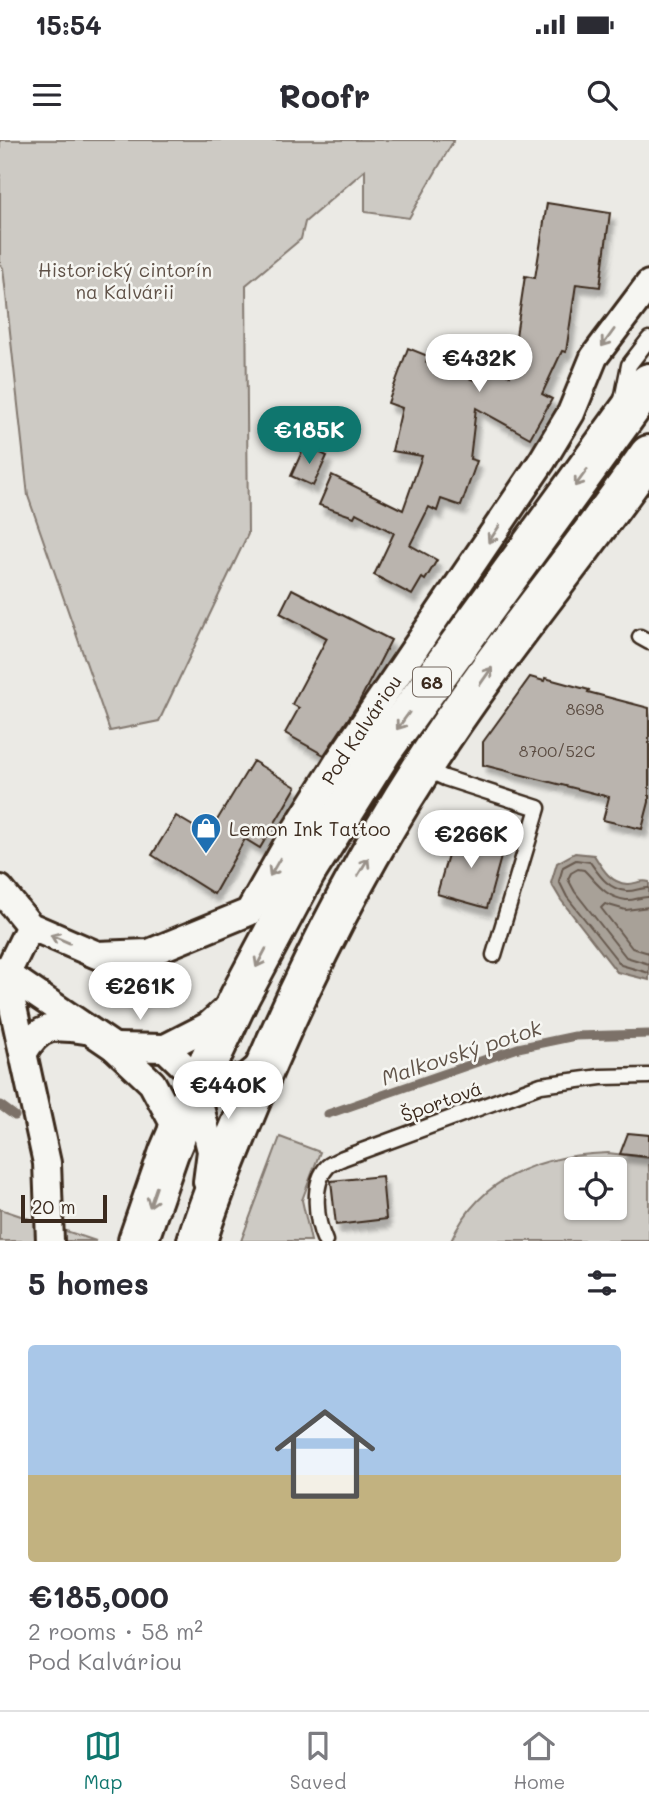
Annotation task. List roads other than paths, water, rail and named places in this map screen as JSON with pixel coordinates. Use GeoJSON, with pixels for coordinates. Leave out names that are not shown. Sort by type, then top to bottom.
{"type":"FeatureCollection","features":[{"type":"Feature","properties":{"kind":"main road","name":"Pod Kalváriou"},"geometry":{"type":"LineString","coordinates":[[195,1091],[240,996],[306,872],[384,748],[649,383]]}},
{"type":"Feature","properties":{"kind":"main road","name":"68"},"geometry":{"type":"LineString","coordinates":[[199,1232],[267,1060],[347,893],[422,767],[526,619],[634,484]]}},
{"type":"Feature","properties":{"kind":"main road","name":"68"},"geometry":{"type":"LineString","coordinates":[[138,1241],[169,1152],[195,1091]]}},
{"type":"Feature","properties":{"kind":"street","name":"Pod Kalváriou"},"geometry":{"type":"LineString","coordinates":[[30,926],[97,955],[149,953],[249,912],[295,831],[340,760],[572,413],[594,357],[649,284]]}},
{"type":"Feature","properties":{"kind":"street"},"geometry":{"type":"LineString","coordinates":[[0,889],[30,926],[3,972],[24,1052],[47,1163],[50,1241]]}},
{"type":"Feature","properties":{"kind":"street"},"geometry":{"type":"LineString","coordinates":[[3,972],[114,1047],[152,1083],[173,1122],[169,1152]]}},
{"type":"Feature","properties":{"kind":"street"},"geometry":{"type":"LineString","coordinates":[[114,1047],[165,1048],[208,1026],[240,996]]}},
{"type":"Feature","properties":{"kind":"street"},"geometry":{"type":"LineString","coordinates":[[24,1052],[31,1039],[41,1031],[54,1027],[90,1031]]}},
{"type":"Feature","properties":{"kind":"street"},"geometry":{"type":"LineString","coordinates":[[165,1048],[192,1074],[211,1151],[199,1232]]}},
{"type":"Feature","properties":{"kind":"street"},"geometry":{"type":"LineString","coordinates":[[152,1083],[181,1092],[195,1091],[247,1077],[267,1060]]}},
{"type":"Feature","properties":{"kind":"lane"},"geometry":{"type":"LineString","coordinates":[[616,430],[629,365],[649,339]]}},
{"type":"Feature","properties":{"kind":"lane"},"geometry":{"type":"LineString","coordinates":[[526,619],[561,597]]}},
{"type":"Feature","properties":{"kind":"lane"},"geometry":{"type":"LineString","coordinates":[[422,767],[445,778],[538,808],[494,955]]}},
{"type":"Feature","properties":{"kind":"lane","name":"Športová"},"geometry":{"type":"LineString","coordinates":[[325,1241],[316,1193],[327,1167],[343,1158],[541,1084],[601,1077],[649,1076]]}},
{"type":"Feature","properties":{"kind":"water"},"geometry":{"type":"Polygon","coordinates":[[[575,853],[594,855],[607,874],[621,883],[649,882],[649,980],[617,972],[551,883],[557,863],[575,853]]]}},
{"type":"Feature","properties":{"kind":"waterway","name":"Malkovský potok"},"geometry":{"type":"LineString","coordinates":[[328,1114],[518,1048],[575,1036],[649,1034]]}},
{"type":"Feature","properties":{"kind":"waterway","name":"Malkovský potok"},"geometry":{"type":"LineString","coordinates":[[0,1105],[15,1116]]}},
{"type":"Feature","properties":{"kind":"place","name":"Lemon Ink Tattoo"},"geometry":{"type":"Point","coordinates":[206,855]}},
{"type":"Feature","properties":{"kind":"park label","name":"Historický cintorín na Kalvárii"},"geometry":{"type":"Point","coordinates":[125,280]}}]}
